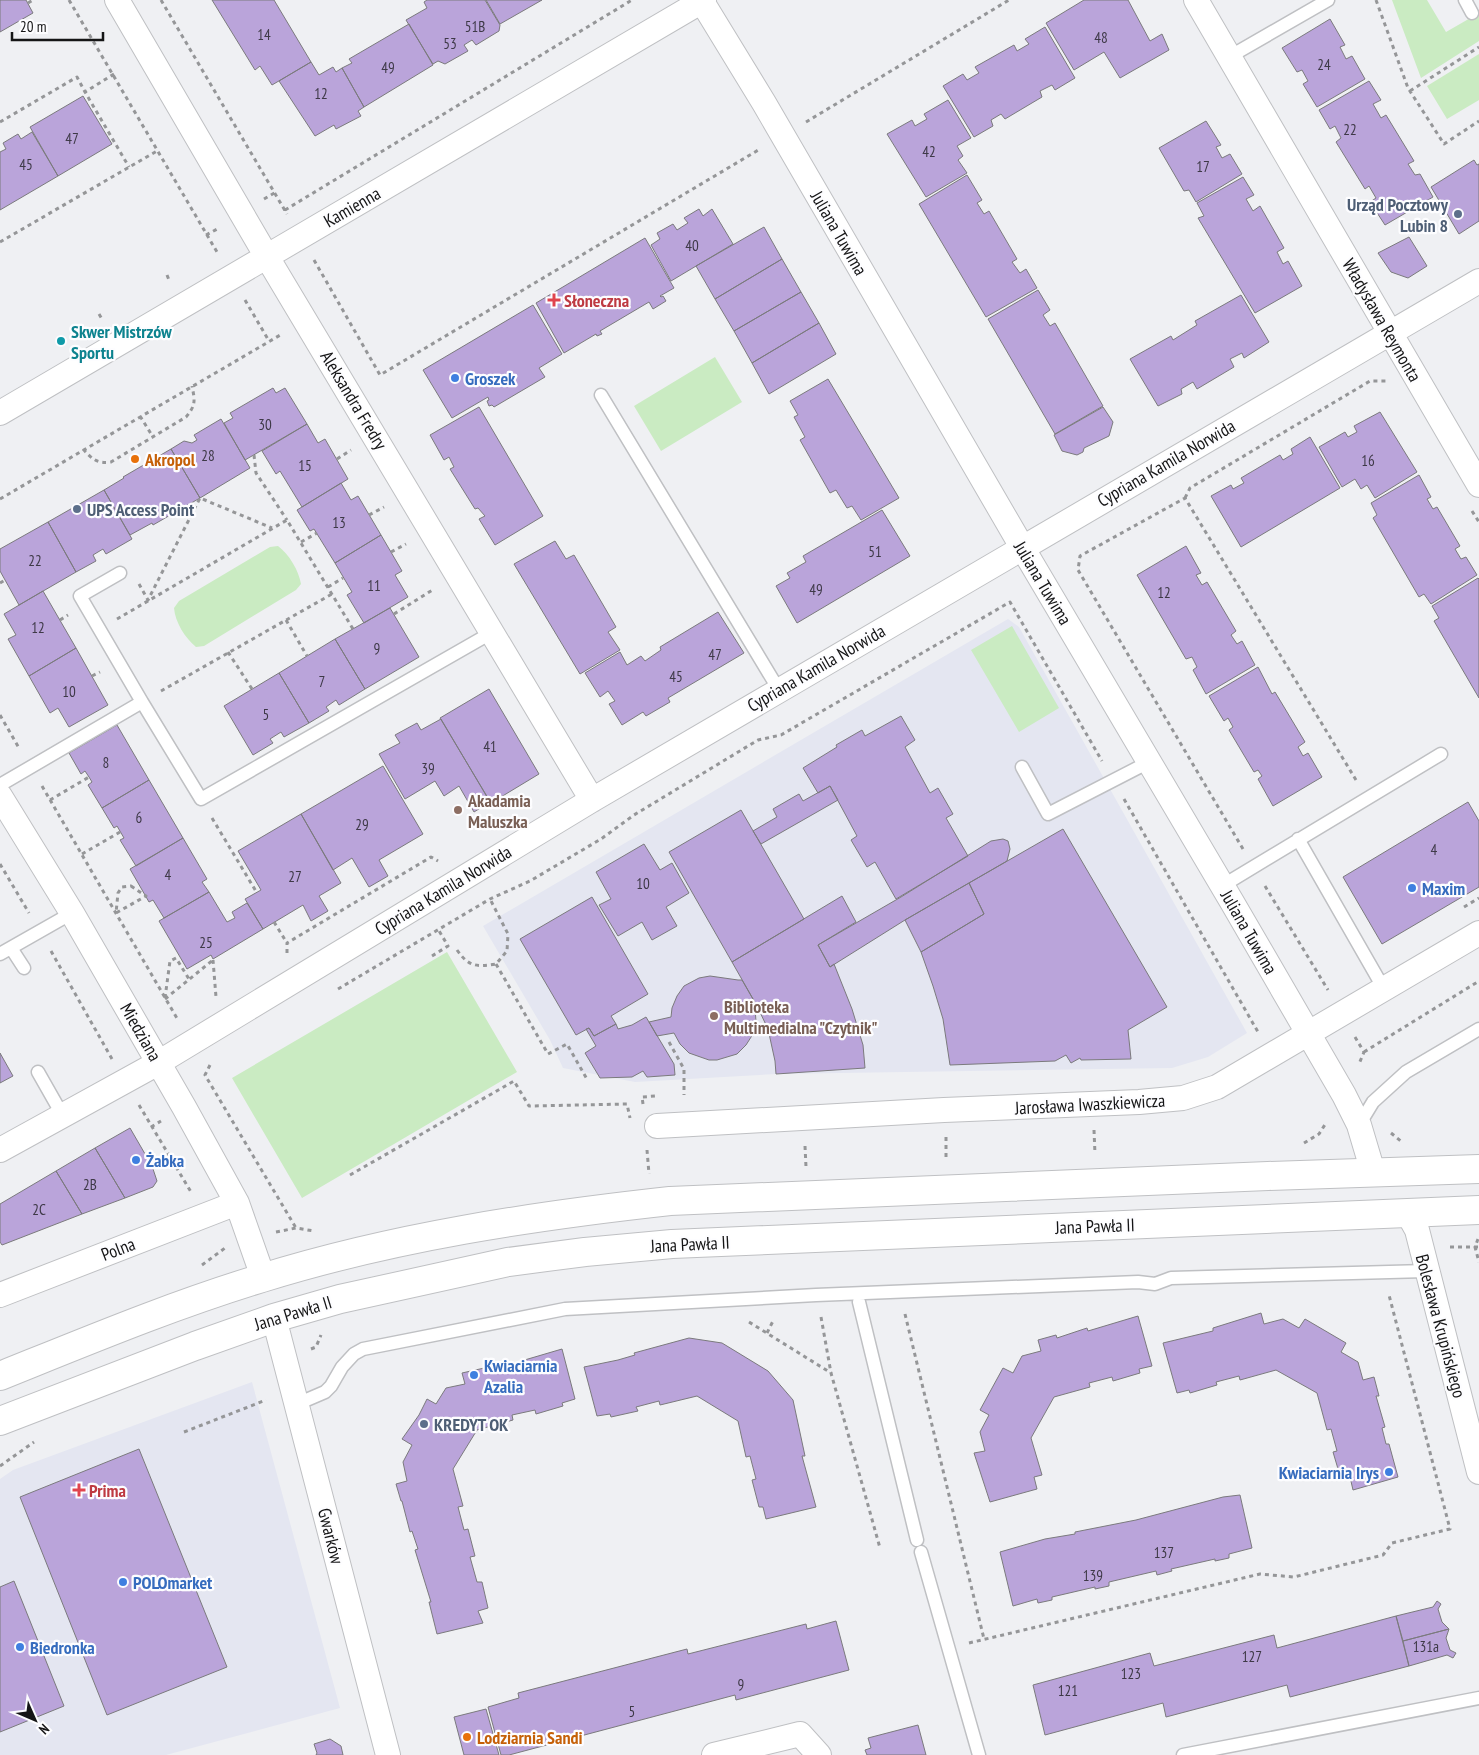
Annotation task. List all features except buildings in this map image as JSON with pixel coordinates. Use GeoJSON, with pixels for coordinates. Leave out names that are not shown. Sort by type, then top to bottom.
{"type":"FeatureCollection","features":[{"type":"Feature","properties":{"kind":"street","name":"Aleksandra Fredry"},"geometry":{"type":"LineString","coordinates":[[117,0],[491,633],[592,800]]}},
{"type":"Feature","properties":{"kind":"street","name":"Władysława Reymonta"},"geometry":{"type":"LineString","coordinates":[[1196,0],[1479,485]]}},
{"type":"Feature","properties":{"kind":"street","name":"Kamienna"},"geometry":{"type":"LineString","coordinates":[[0,413],[702,1]]}},
{"type":"Feature","properties":{"kind":"street","name":"Juliana Tuwima"},"geometry":{"type":"LineString","coordinates":[[702,1],[783,136],[1344,1095],[1359,1125],[1374,1172]]}},
{"type":"Feature","properties":{"kind":"street","name":"Cypriana Kamila Norwida"},"geometry":{"type":"LineString","coordinates":[[158,1062],[592,800],[1479,281]]}},
{"type":"Feature","properties":{"kind":"street","name":"Miedziana"},"geometry":{"type":"LineString","coordinates":[[0,796],[72,913],[237,1203],[264,1277]]}},
{"type":"Feature","properties":{"kind":"street","name":"Jarosława Iwaszkiewicza"},"geometry":{"type":"LineString","coordinates":[[657,1126],[944,1110],[1091,1106],[1183,1098],[1217,1087],[1479,933]]}},
{"type":"Feature","properties":{"kind":"street"},"geometry":{"type":"LineString","coordinates":[[0,1150],[158,1062]]}},
{"type":"Feature","properties":{"kind":"street"},"geometry":{"type":"LineString","coordinates":[[0,1376],[180,1304],[264,1277],[330,1259],[420,1239],[584,1210],[670,1201],[1479,1169]]}},
{"type":"Feature","properties":{"kind":"street"},"geometry":{"type":"LineString","coordinates":[[1374,1172],[1407,1212]]}},
{"type":"Feature","properties":{"kind":"street","name":"Polna"},"geometry":{"type":"LineString","coordinates":[[0,1295],[237,1203]]}},
{"type":"Feature","properties":{"kind":"street","name":"Jana Pawła II"},"geometry":{"type":"LineString","coordinates":[[0,1421],[155,1360],[274,1318],[340,1299],[508,1262],[585,1252],[672,1244],[1479,1210]]}},
{"type":"Feature","properties":{"kind":"street","name":"Bolesława Krupińskiego"},"geometry":{"type":"LineString","coordinates":[[1407,1212],[1417,1230],[1479,1472]]}},
{"type":"Feature","properties":{"kind":"street"},"geometry":{"type":"LineString","coordinates":[[264,1277],[274,1318]]}},
{"type":"Feature","properties":{"kind":"street","name":"Gwarków"},"geometry":{"type":"LineString","coordinates":[[274,1318],[388,1755]]}},
{"type":"Feature","properties":{"kind":"street"},"geometry":{"type":"LineString","coordinates":[[714,1755],[800,1734],[819,1755]]}},
{"type":"Feature","properties":{"kind":"lane"},"geometry":{"type":"LineString","coordinates":[[1229,57],[1328,0]]}},
{"type":"Feature","properties":{"kind":"lane"},"geometry":{"type":"LineString","coordinates":[[1465,0],[1472,13]]}},
{"type":"Feature","properties":{"kind":"lane"},"geometry":{"type":"LineString","coordinates":[[601,395],[779,690]]}},
{"type":"Feature","properties":{"kind":"lane"},"geometry":{"type":"LineString","coordinates":[[120,573],[80,596],[201,799],[491,633]]}},
{"type":"Feature","properties":{"kind":"lane"},"geometry":{"type":"LineString","coordinates":[[0,785],[142,702]]}},
{"type":"Feature","properties":{"kind":"lane"},"geometry":{"type":"LineString","coordinates":[[1222,886],[1440,754]]}},
{"type":"Feature","properties":{"kind":"lane"},"geometry":{"type":"LineString","coordinates":[[1022,767],[1048,814],[1149,762]]}},
{"type":"Feature","properties":{"kind":"lane"},"geometry":{"type":"LineString","coordinates":[[1298,839],[1384,989]]}},
{"type":"Feature","properties":{"kind":"lane"},"geometry":{"type":"LineString","coordinates":[[24,968],[5,951],[72,913]]}},
{"type":"Feature","properties":{"kind":"lane"},"geometry":{"type":"LineString","coordinates":[[1359,1125],[1373,1102],[1406,1072],[1479,1029]]}},
{"type":"Feature","properties":{"kind":"lane"},"geometry":{"type":"LineString","coordinates":[[38,1072],[63,1116]]}},
{"type":"Feature","properties":{"kind":"lane"},"geometry":{"type":"LineString","coordinates":[[296,1404],[325,1392],[331,1386],[342,1367],[354,1354],[363,1349],[565,1309],[899,1291],[1138,1282],[1151,1285],[1171,1278],[1426,1270]]}},
{"type":"Feature","properties":{"kind":"lane"},"geometry":{"type":"LineString","coordinates":[[859,1302],[919,1546],[979,1755]]}},
{"type":"Feature","properties":{"kind":"lane"},"geometry":{"type":"LineString","coordinates":[[1183,1755],[1479,1698]]}},
{"type":"Feature","properties":{"kind":"path"},"geometry":{"type":"LineString","coordinates":[[28,3],[33,0]]}},
{"type":"Feature","properties":{"kind":"path"},"geometry":{"type":"LineString","coordinates":[[69,0],[217,252],[209,256]]}},
{"type":"Feature","properties":{"kind":"path"},"geometry":{"type":"LineString","coordinates":[[161,0],[380,375],[1010,0]]}},
{"type":"Feature","properties":{"kind":"path"},"geometry":{"type":"LineString","coordinates":[[285,210],[632,0]]}},
{"type":"Feature","properties":{"kind":"path"},"geometry":{"type":"LineString","coordinates":[[1376,0],[1410,91],[1444,144],[1479,121]]}},
{"type":"Feature","properties":{"kind":"path"},"geometry":{"type":"LineString","coordinates":[[1410,91],[1479,48]]}},
{"type":"Feature","properties":{"kind":"path"},"geometry":{"type":"LineString","coordinates":[[85,92],[114,74]]}},
{"type":"Feature","properties":{"kind":"path"},"geometry":{"type":"LineString","coordinates":[[0,122],[77,77],[129,167]]}},
{"type":"Feature","properties":{"kind":"path"},"geometry":{"type":"LineString","coordinates":[[0,242],[157,151]]}},
{"type":"Feature","properties":{"kind":"path"},"geometry":{"type":"LineString","coordinates":[[161,285],[169,280],[167,275]]}},
{"type":"Feature","properties":{"kind":"path"},"geometry":{"type":"LineString","coordinates":[[0,499],[338,301]]}},
{"type":"Feature","properties":{"kind":"path"},"geometry":{"type":"LineString","coordinates":[[95,324],[102,319],[99,314]]}},
{"type":"Feature","properties":{"kind":"path"},"geometry":{"type":"LineString","coordinates":[[1364,1052],[1078,570],[1080,556],[1185,498],[1190,488],[1370,381],[1396,380]]}},
{"type":"Feature","properties":{"kind":"path"},"geometry":{"type":"LineString","coordinates":[[83,450],[93,460],[103,463],[111,462],[186,417],[192,410],[195,401],[192,386]]}},
{"type":"Feature","properties":{"kind":"path"},"geometry":{"type":"LineString","coordinates":[[140,416],[153,437]]}},
{"type":"Feature","properties":{"kind":"path"},"geometry":{"type":"LineString","coordinates":[[337,459],[357,447]]}},
{"type":"Feature","properties":{"kind":"path"},"geometry":{"type":"LineString","coordinates":[[254,456],[256,473],[301,542],[353,629]]}},
{"type":"Feature","properties":{"kind":"path"},"geometry":{"type":"LineString","coordinates":[[148,600],[200,498],[272,528]]}},
{"type":"Feature","properties":{"kind":"path"},"geometry":{"type":"LineString","coordinates":[[1185,498],[1367,798]]}},
{"type":"Feature","properties":{"kind":"path"},"geometry":{"type":"LineString","coordinates":[[369,515],[390,503]]}},
{"type":"Feature","properties":{"kind":"path"},"geometry":{"type":"LineString","coordinates":[[1470,506],[1479,522]]}},
{"type":"Feature","properties":{"kind":"path"},"geometry":{"type":"LineString","coordinates":[[100,629],[287,520]]}},
{"type":"Feature","properties":{"kind":"path"},"geometry":{"type":"LineString","coordinates":[[301,542],[317,533]]}},
{"type":"Feature","properties":{"kind":"path"},"geometry":{"type":"LineString","coordinates":[[391,552],[412,540]]}},
{"type":"Feature","properties":{"kind":"path"},"geometry":{"type":"LineString","coordinates":[[135,577],[148,600]]}},
{"type":"Feature","properties":{"kind":"path"},"geometry":{"type":"LineString","coordinates":[[328,587],[344,578]]}},
{"type":"Feature","properties":{"kind":"path"},"geometry":{"type":"LineString","coordinates":[[0,583],[5,580]]}},
{"type":"Feature","properties":{"kind":"path"},"geometry":{"type":"LineString","coordinates":[[394,614],[440,586]]}},
{"type":"Feature","properties":{"kind":"path"},"geometry":{"type":"LineString","coordinates":[[142,702],[332,594]]}},
{"type":"Feature","properties":{"kind":"path"},"geometry":{"type":"LineString","coordinates":[[336,990],[490,899],[530,881],[586,849],[634,815],[758,740],[781,735],[1010,602],[1262,1040]]}},
{"type":"Feature","properties":{"kind":"path"},"geometry":{"type":"LineString","coordinates":[[286,620],[307,656]]}},
{"type":"Feature","properties":{"kind":"path"},"geometry":{"type":"LineString","coordinates":[[228,652],[252,689]]}},
{"type":"Feature","properties":{"kind":"path"},"geometry":{"type":"LineString","coordinates":[[0,715],[165,999],[208,1067]]}},
{"type":"Feature","properties":{"kind":"path"},"geometry":{"type":"LineString","coordinates":[[50,800],[89,777]]}},
{"type":"Feature","properties":{"kind":"path"},"geometry":{"type":"LineString","coordinates":[[201,799],[257,893]]}},
{"type":"Feature","properties":{"kind":"path"},"geometry":{"type":"LineString","coordinates":[[82,854],[120,832]]}},
{"type":"Feature","properties":{"kind":"path"},"geometry":{"type":"LineString","coordinates":[[131,886],[146,896],[138,900],[116,913],[118,893],[122,887],[131,886]]}},
{"type":"Feature","properties":{"kind":"path"},"geometry":{"type":"LineString","coordinates":[[457,950],[464,960],[477,966],[496,964],[506,950],[508,934],[490,899]]}},
{"type":"Feature","properties":{"kind":"path"},"geometry":{"type":"LineString","coordinates":[[274,922],[287,943]]}},
{"type":"Feature","properties":{"kind":"path"},"geometry":{"type":"LineString","coordinates":[[432,956],[448,946],[438,930]]}},
{"type":"Feature","properties":{"kind":"path"},"geometry":{"type":"LineString","coordinates":[[165,999],[170,961],[176,958],[189,979]]}},
{"type":"Feature","properties":{"kind":"path"},"geometry":{"type":"LineString","coordinates":[[165,999],[213,960],[217,1000]]}},
{"type":"Feature","properties":{"kind":"path"},"geometry":{"type":"LineString","coordinates":[[496,964],[548,1054],[567,1044],[588,1081]]}},
{"type":"Feature","properties":{"kind":"path"},"geometry":{"type":"LineString","coordinates":[[1405,1145],[1392,1134],[1356,1071],[1364,1052],[1479,981]]}},
{"type":"Feature","properties":{"kind":"path"},"geometry":{"type":"LineString","coordinates":[[669,1042],[684,1069],[684,1095]]}},
{"type":"Feature","properties":{"kind":"path"},"geometry":{"type":"LineString","coordinates":[[217,1062],[208,1067],[205,1075],[296,1228]]}},
{"type":"Feature","properties":{"kind":"path"},"geometry":{"type":"LineString","coordinates":[[350,1175],[514,1080],[529,1106],[627,1104],[633,1128],[657,1126]]}},
{"type":"Feature","properties":{"kind":"path"},"geometry":{"type":"LineString","coordinates":[[1476,1251],[1479,1262]]}},
{"type":"Feature","properties":{"kind":"path"},"geometry":{"type":"LineString","coordinates":[[948,1648],[1260,1574],[1294,1576],[1383,1555],[1392,1543],[1450,1529],[1383,1272]]}},
{"type":"Feature","properties":{"kind":"path"},"geometry":{"type":"LineString","coordinates":[[899,1291],[984,1639]]}},
{"type":"Feature","properties":{"kind":"path"},"geometry":{"type":"LineString","coordinates":[[816,1295],[831,1373],[880,1548]]}},
{"type":"Feature","properties":{"kind":"path"},"geometry":{"type":"LineString","coordinates":[[716,1300],[831,1373]]}},
{"type":"Feature","properties":{"kind":"path"},"geometry":{"type":"LineString","coordinates":[[184,1432],[267,1400]]}},
{"type":"Feature","properties":{"kind":"shaded area"},"geometry":{"type":"Polygon","coordinates":[[[1008,619],[1019,627],[1247,1033],[1208,1057],[1172,1068],[776,1074],[635,1082],[563,1068],[550,1040],[483,926],[1008,619]]]}},
{"type":"Feature","properties":{"kind":"shaded area"},"geometry":{"type":"Polygon","coordinates":[[[252,1382],[340,1708],[166,1755],[0,1755],[0,1479],[13,1470],[252,1382]]]}},
{"type":"Feature","properties":{"kind":"green space"},"geometry":{"type":"Polygon","coordinates":[[[1392,0],[1427,0],[1446,32],[1479,13],[1479,41],[1421,78],[1392,0]]]}},
{"type":"Feature","properties":{"kind":"green space"},"geometry":{"type":"Polygon","coordinates":[[[1479,54],[1479,100],[1447,119],[1427,86],[1479,54]]]}},
{"type":"Feature","properties":{"kind":"green space"},"geometry":{"type":"Polygon","coordinates":[[[715,357],[742,402],[661,451],[634,406],[715,357]]]}},
{"type":"Feature","properties":{"kind":"green space"},"geometry":{"type":"Polygon","coordinates":[[[278,546],[293,563],[301,584],[296,590],[204,646],[196,647],[184,634],[176,619],[174,608],[179,601],[270,547],[278,546]]]}},
{"type":"Feature","properties":{"kind":"green space"},"geometry":{"type":"Polygon","coordinates":[[[1012,626],[1059,708],[1019,732],[971,650],[1012,626]]]}},
{"type":"Feature","properties":{"kind":"green space"},"geometry":{"type":"Polygon","coordinates":[[[447,952],[517,1072],[302,1198],[232,1078],[447,952]]]}},
{"type":"Feature","properties":{"kind":"place","name":"Urząd Pocztowy Lubin 8"},"geometry":{"type":"Point","coordinates":[1458,214]}},
{"type":"Feature","properties":{"kind":"place","name":"Słoneczna"},"geometry":{"type":"Point","coordinates":[554,300]}},
{"type":"Feature","properties":{"kind":"place","name":"Skwer Mistrzów Sportu"},"geometry":{"type":"Point","coordinates":[61,341]}},
{"type":"Feature","properties":{"kind":"place","name":"Groszek"},"geometry":{"type":"Point","coordinates":[455,378]}},
{"type":"Feature","properties":{"kind":"place","name":"Akropol"},"geometry":{"type":"Point","coordinates":[135,459]}},
{"type":"Feature","properties":{"kind":"place","name":"UPS Access Point"},"geometry":{"type":"Point","coordinates":[77,509]}},
{"type":"Feature","properties":{"kind":"place","name":"Akadamia Maluszka"},"geometry":{"type":"Point","coordinates":[458,810]}},
{"type":"Feature","properties":{"kind":"place","name":"Maxim"},"geometry":{"type":"Point","coordinates":[1412,888]}},
{"type":"Feature","properties":{"kind":"place","name":"Biblioteka Multimedialna \"Czytnik\""},"geometry":{"type":"Point","coordinates":[714,1016]}},
{"type":"Feature","properties":{"kind":"place","name":"Żabka"},"geometry":{"type":"Point","coordinates":[136,1160]}},
{"type":"Feature","properties":{"kind":"place","name":"Kwiaciarnia Azalia"},"geometry":{"type":"Point","coordinates":[474,1375]}},
{"type":"Feature","properties":{"kind":"place","name":"KREDYT OK"},"geometry":{"type":"Point","coordinates":[424,1424]}},
{"type":"Feature","properties":{"kind":"place","name":"Kwiaciarnia Irys"},"geometry":{"type":"Point","coordinates":[1389,1472]}},
{"type":"Feature","properties":{"kind":"place","name":"Prima"},"geometry":{"type":"Point","coordinates":[79,1490]}},
{"type":"Feature","properties":{"kind":"place","name":"POLOmarket"},"geometry":{"type":"Point","coordinates":[123,1582]}},
{"type":"Feature","properties":{"kind":"place","name":"Biedronka"},"geometry":{"type":"Point","coordinates":[20,1647]}},
{"type":"Feature","properties":{"kind":"place","name":"Lodziarnia Sandi"},"geometry":{"type":"Point","coordinates":[467,1737]}}]}
